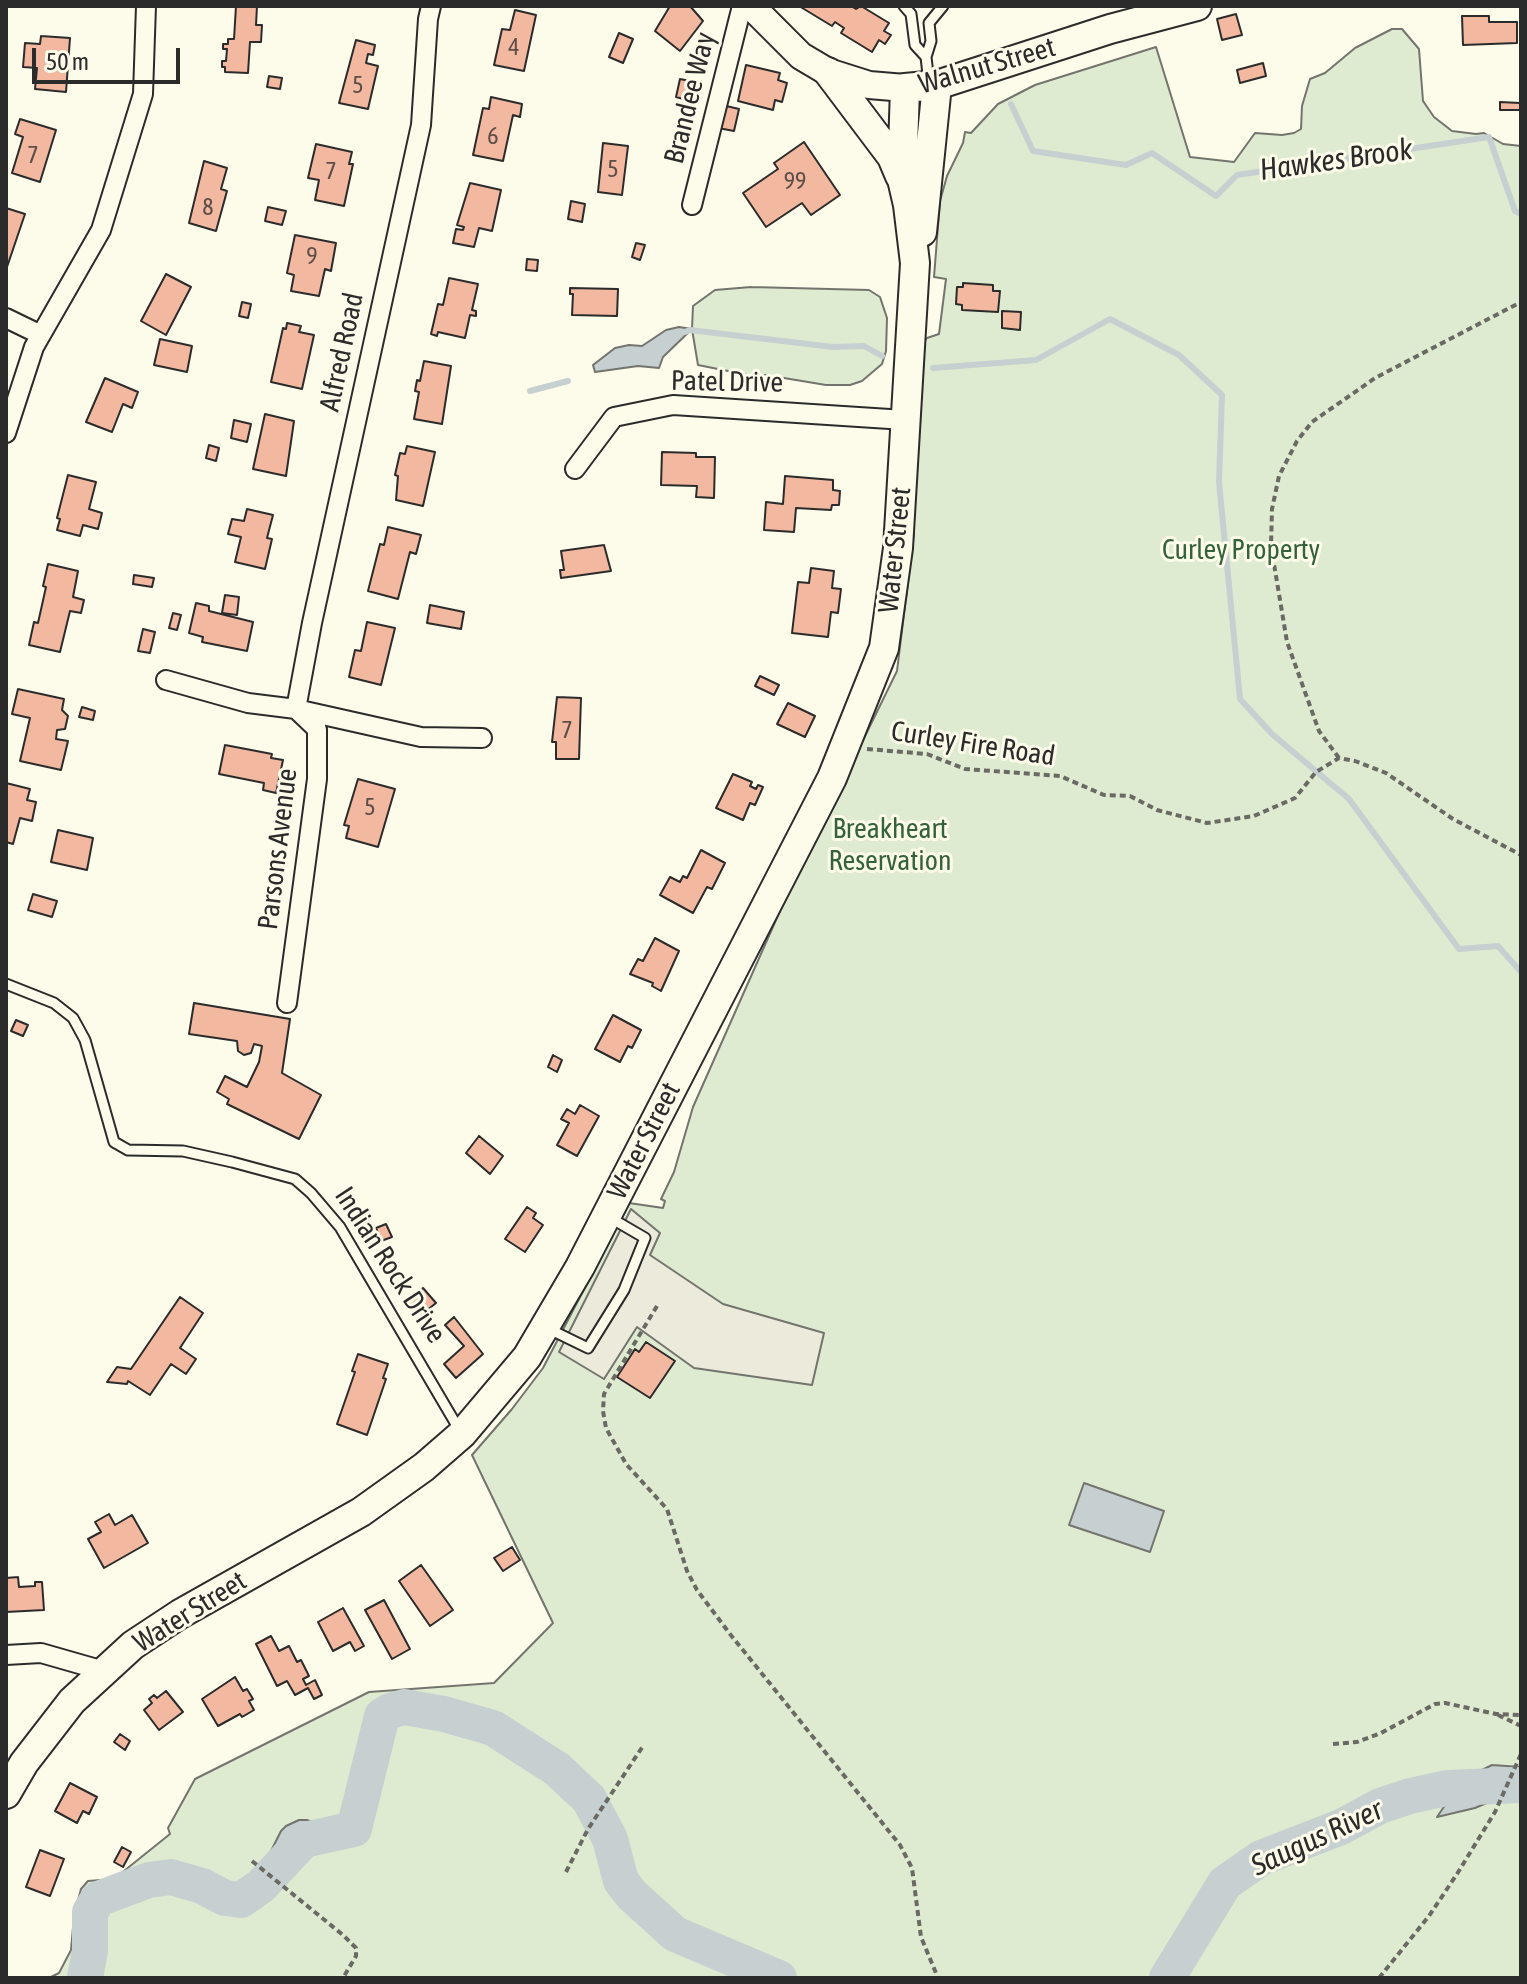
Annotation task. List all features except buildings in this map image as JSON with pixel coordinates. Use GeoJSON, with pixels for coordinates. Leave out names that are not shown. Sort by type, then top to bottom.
{"type":"FeatureCollection","features":[{"type":"Feature","properties":{"kind":"main road","name":"Walnut Street"},"geometry":{"type":"LineString","coordinates":[[756,9],[801,56],[828,72],[869,85],[924,87],[1110,29],[1197,6]]}},
{"type":"Feature","properties":{"kind":"main road"},"geometry":{"type":"LineString","coordinates":[[828,72],[892,157],[902,179]]}},
{"type":"Feature","properties":{"kind":"main road","name":"Water Street"},"geometry":{"type":"LineString","coordinates":[[6,1794],[24,1763],[72,1701],[133,1645],[180,1614],[361,1512],[424,1467],[462,1434],[511,1378],[547,1328],[832,778],[884,648],[898,548],[915,263],[902,179],[924,87]]}},
{"type":"Feature","properties":{"kind":"main road","name":"Water Street"},"geometry":{"type":"LineString","coordinates":[[915,263],[921,247],[924,87]]}},
{"type":"Feature","properties":{"kind":"street"},"geometry":{"type":"LineString","coordinates":[[6,433],[34,347],[101,230],[143,94],[146,6]]}},
{"type":"Feature","properties":{"kind":"street","name":"Alfred Road"},"geometry":{"type":"LineString","coordinates":[[296,709],[315,608],[421,125],[431,6]]}},
{"type":"Feature","properties":{"kind":"street","name":"Brandee Way"},"geometry":{"type":"LineString","coordinates":[[692,205],[756,9]]}},
{"type":"Feature","properties":{"kind":"street"},"geometry":{"type":"LineString","coordinates":[[6,318],[41,335]]}},
{"type":"Feature","properties":{"kind":"street","name":"Patel Drive"},"geometry":{"type":"LineString","coordinates":[[575,469],[614,417],[673,405],[905,420]]}},
{"type":"Feature","properties":{"kind":"street"},"geometry":{"type":"LineString","coordinates":[[166,680],[248,703],[296,709],[421,737],[482,738]]}},
{"type":"Feature","properties":{"kind":"street","name":"Parsons Avenue"},"geometry":{"type":"LineString","coordinates":[[287,1003],[317,779],[317,729],[296,709]]}},
{"type":"Feature","properties":{"kind":"street"},"geometry":{"type":"LineString","coordinates":[[6,1655],[41,1653],[104,1671]]}},
{"type":"Feature","properties":{"kind":"lane"},"geometry":{"type":"LineString","coordinates":[[904,6],[911,14],[915,45],[926,57]]}},
{"type":"Feature","properties":{"kind":"lane"},"geometry":{"type":"LineString","coordinates":[[924,87],[926,57],[931,41],[929,23],[943,6]]}},
{"type":"Feature","properties":{"kind":"lane","name":"Indian Rock Drive"},"geometry":{"type":"LineString","coordinates":[[6,984],[54,1003],[73,1018],[85,1040],[114,1142],[128,1150],[183,1151],[232,1162],[295,1179],[311,1193],[340,1227],[462,1434]]}},
{"type":"Feature","properties":{"kind":"lane"},"geometry":{"type":"LineString","coordinates":[[547,1328],[588,1348],[624,1290],[645,1238],[607,1215]]}},
{"type":"Feature","properties":{"kind":"path"},"geometry":{"type":"LineString","coordinates":[[1521,302],[1375,378],[1312,422],[1297,441],[1279,476],[1272,509],[1271,546],[1287,642],[1319,731],[1339,758],[1386,773],[1453,819],[1521,855]]}},
{"type":"Feature","properties":{"kind":"path","name":"Curley Fire Road"},"geometry":{"type":"LineString","coordinates":[[845,746],[927,754],[965,769],[1060,776],[1104,795],[1130,796],[1157,810],[1207,823],[1254,816],[1295,798],[1316,772],[1339,758]]}},
{"type":"Feature","properties":{"kind":"path"},"geometry":{"type":"LineString","coordinates":[[657,1306],[609,1381],[604,1394],[606,1428],[626,1464],[667,1509],[687,1571],[697,1590],[900,1845],[912,1868],[921,1937],[938,1978]]}},
{"type":"Feature","properties":{"kind":"path"},"geometry":{"type":"LineString","coordinates":[[1333,1744],[1357,1742],[1381,1733],[1435,1704],[1521,1715]]}},
{"type":"Feature","properties":{"kind":"path"},"geometry":{"type":"LineString","coordinates":[[1496,1714],[1521,1726]]}},
{"type":"Feature","properties":{"kind":"path"},"geometry":{"type":"LineString","coordinates":[[566,1872],[588,1829],[643,1746]]}},
{"type":"Feature","properties":{"kind":"path"},"geometry":{"type":"LineString","coordinates":[[1379,1978],[1429,1916],[1495,1812],[1520,1756]]}},
{"type":"Feature","properties":{"kind":"path"},"geometry":{"type":"LineString","coordinates":[[252,1861],[356,1948],[356,1956],[343,1978]]}},
{"type":"Feature","properties":{"kind":"green space"},"geometry":{"type":"Polygon","coordinates":[[[1392,29],[1402,29],[1419,49],[1423,101],[1434,117],[1452,131],[1484,133],[1503,144],[1521,146],[1521,1978],[49,1978],[59,1973],[71,1950],[74,1916],[81,1889],[88,1881],[114,1879],[170,1834],[168,1828],[195,1779],[369,1692],[494,1683],[553,1623],[472,1455],[543,1368],[629,1203],[663,1208],[665,1201],[661,1199],[674,1172],[693,1107],[788,893],[897,671],[914,533],[910,523],[914,355],[927,338],[939,334],[946,279],[934,277],[940,201],[965,132],[971,133],[998,104],[1035,85],[1156,47],[1190,157],[1234,162],[1255,133],[1282,135],[1301,129],[1302,106],[1310,79],[1325,73],[1355,48],[1392,29]]]}},
{"type":"Feature","properties":{"kind":"green space"},"geometry":{"type":"Polygon","coordinates":[[[751,287],[869,290],[880,297],[887,318],[886,351],[882,364],[862,381],[850,385],[753,376],[698,365],[692,329],[693,306],[715,290],[751,287]]]}},
{"type":"Feature","properties":{"kind":"shaded area"},"geometry":{"type":"Polygon","coordinates":[[[679,327],[692,329],[663,357],[659,368],[638,366],[595,372],[593,365],[615,348],[642,346],[666,330],[679,327]]]}},
{"type":"Feature","properties":{"kind":"shaded area"},"geometry":{"type":"Polygon","coordinates":[[[631,1209],[660,1233],[650,1255],[723,1304],[824,1333],[812,1385],[694,1368],[637,1327],[604,1379],[559,1352],[631,1209]]]}},
{"type":"Feature","properties":{"kind":"shaded area"},"geometry":{"type":"Polygon","coordinates":[[[1084,1483],[1164,1511],[1150,1552],[1069,1525],[1084,1483]]]}},
{"type":"Feature","properties":{"kind":"shaded area"},"geometry":{"type":"Polygon","coordinates":[[[1492,1765],[1521,1767],[1521,1798],[1496,1799],[1475,1808],[1437,1817],[1456,1789],[1492,1765]]]}},
{"type":"Feature","properties":{"kind":"shaded area"},"geometry":{"type":"Polygon","coordinates":[[[299,1820],[307,1820],[340,1833],[325,1840],[280,1877],[264,1895],[241,1900],[267,1867],[269,1855],[281,1831],[299,1820]]]}},
{"type":"Feature","properties":{"kind":"waterway","name":"Hawkes Brook"},"geometry":{"type":"LineString","coordinates":[[1011,104],[1033,151],[1126,165],[1152,153],[1216,196],[1237,175],[1489,137],[1515,211],[1521,214]]}},
{"type":"Feature","properties":{"kind":"waterway"},"geometry":{"type":"LineString","coordinates":[[933,368],[1036,360],[1110,319],[1179,355],[1222,395],[1219,482],[1240,699],[1272,734],[1349,799],[1459,949],[1498,946],[1521,972]]}},
{"type":"Feature","properties":{"kind":"waterway"},"geometry":{"type":"LineString","coordinates":[[685,332],[690,330],[833,347],[864,346],[882,356]]}},
{"type":"Feature","properties":{"kind":"waterway"},"geometry":{"type":"LineString","coordinates":[[530,391],[568,381]]}},
{"type":"Feature","properties":{"kind":"waterway","name":"Saugus River"},"geometry":{"type":"LineString","coordinates":[[85,1978],[90,1951],[90,1912],[98,1899],[149,1880],[171,1877],[202,1886],[225,1898],[241,1900],[261,1886],[304,1840],[354,1829],[382,1716],[404,1707],[493,1728],[557,1769],[589,1799],[610,1839],[621,1881],[632,1895],[675,1934],[779,1978]]}},
{"type":"Feature","properties":{"kind":"waterway","name":"Saugus River"},"geometry":{"type":"LineString","coordinates":[[1167,1978],[1225,1883],[1261,1858],[1410,1796],[1447,1788],[1521,1785]]}},
{"type":"Feature","properties":{"kind":"park label","name":"Curley Property"},"geometry":{"type":"Point","coordinates":[1241,550]}},
{"type":"Feature","properties":{"kind":"park label","name":"Breakheart Reservation"},"geometry":{"type":"Point","coordinates":[890,845]}}]}
